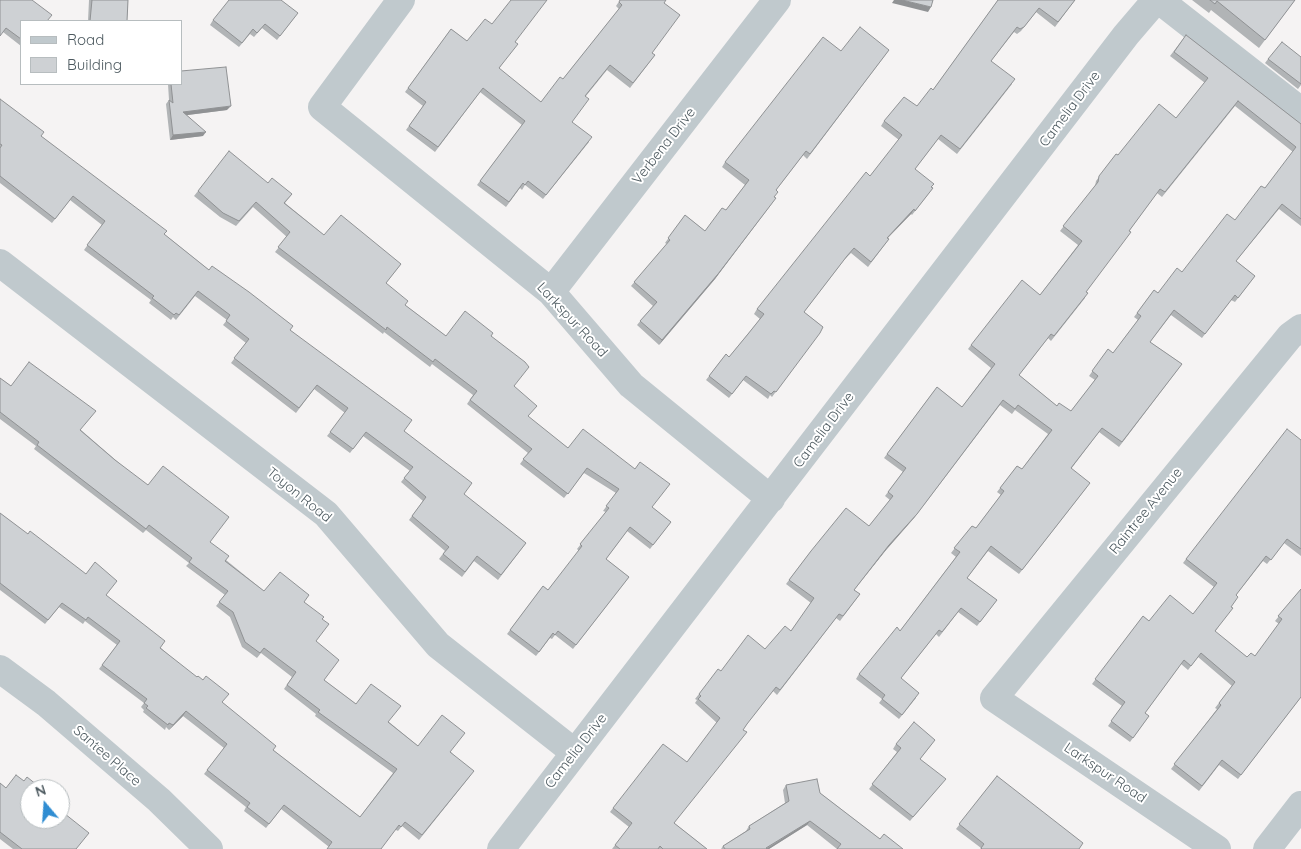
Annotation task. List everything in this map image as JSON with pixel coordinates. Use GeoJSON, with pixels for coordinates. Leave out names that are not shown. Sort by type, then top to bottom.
{"type":"FeatureCollection","features":[{"type":"Feature","properties":{"kind":"street","name":"Larkspur Road"},"geometry":{"type":"LineString","coordinates":[[402,0],[322,107],[551,292],[631,385],[771,499]]}},
{"type":"Feature","properties":{"kind":"street","name":"Verbena Drive"},"geometry":{"type":"LineString","coordinates":[[551,292],[777,0]]}},
{"type":"Feature","properties":{"kind":"street"},"geometry":{"type":"LineString","coordinates":[[1154,4],[1301,111]]}},
{"type":"Feature","properties":{"kind":"street","name":"Camelia Drive"},"geometry":{"type":"LineString","coordinates":[[501,849],[574,752],[1154,4]]}},
{"type":"Feature","properties":{"kind":"street","name":"Toyon Road"},"geometry":{"type":"LineString","coordinates":[[0,263],[326,514],[438,645],[574,752]]}},
{"type":"Feature","properties":{"kind":"street","name":"Raintree Avenue"},"geometry":{"type":"LineString","coordinates":[[994,698],[1290,336],[1301,328]]}},
{"type":"Feature","properties":{"kind":"street","name":"Santee Place"},"geometry":{"type":"LineString","coordinates":[[0,669],[46,704],[159,800],[209,849]]}},
{"type":"Feature","properties":{"kind":"street","name":"Larkspur Road"},"geometry":{"type":"LineString","coordinates":[[994,698],[1217,849]]}},
{"type":"Feature","properties":{"kind":"street"},"geometry":{"type":"LineString","coordinates":[[1268,849],[1301,805]]}},
{"type":"Feature","properties":{"kind":"building"},"geometry":{"type":"Polygon","coordinates":[[[0,0],[32,0],[52,15],[48,20],[20,20],[20,38],[6,28],[0,36],[0,0]]]}},
{"type":"Feature","properties":{"kind":"building"},"geometry":{"type":"Polygon","coordinates":[[[92,0],[128,0],[127,20],[90,20],[92,0]]]}},
{"type":"Feature","properties":{"kind":"building"},"geometry":{"type":"Polygon","coordinates":[[[229,0],[281,0],[298,13],[280,36],[265,24],[257,33],[253,29],[242,43],[213,20],[229,0]]]}},
{"type":"Feature","properties":{"kind":"building"},"geometry":{"type":"Polygon","coordinates":[[[511,0],[547,0],[515,42],[518,44],[499,68],[541,102],[560,77],[563,79],[622,5],[619,2],[620,0],[666,0],[664,3],[680,15],[652,53],[655,55],[633,83],[610,65],[585,96],[589,99],[572,122],[592,137],[546,195],[528,181],[525,185],[523,183],[509,202],[480,181],[525,121],[483,88],[438,147],[409,126],[426,102],[408,88],[451,29],[467,41],[485,19],[492,24],[511,0]]]}},
{"type":"Feature","properties":{"kind":"building"},"geometry":{"type":"Polygon","coordinates":[[[902,0],[933,0],[931,7],[902,0]]]}},
{"type":"Feature","properties":{"kind":"building"},"geometry":{"type":"Polygon","coordinates":[[[998,0],[1075,0],[1058,22],[1039,8],[1024,27],[1020,29],[1017,27],[991,61],[1015,79],[960,149],[941,135],[915,169],[934,184],[931,187],[933,188],[915,211],[914,209],[887,238],[889,239],[871,262],[854,248],[804,312],[823,327],[776,392],[774,391],[771,394],[746,376],[732,394],[709,376],[726,354],[729,357],[764,314],[757,309],[866,172],[870,176],[902,135],[884,121],[904,97],[917,106],[931,88],[933,90],[998,0]]]}},
{"type":"Feature","properties":{"kind":"building"},"geometry":{"type":"Polygon","coordinates":[[[1210,0],[1295,0],[1265,40],[1217,1],[1215,4],[1210,0]]]}},
{"type":"Feature","properties":{"kind":"building"},"geometry":{"type":"Polygon","coordinates":[[[860,27],[889,50],[810,154],[806,151],[776,190],[778,192],[774,197],[776,198],[718,274],[662,340],[640,321],[657,302],[634,282],[670,240],[668,238],[685,215],[705,231],[722,208],[726,210],[749,180],[725,162],[823,37],[841,51],[860,27]]]}},
{"type":"Feature","properties":{"kind":"building"},"geometry":{"type":"Polygon","coordinates":[[[1186,35],[1301,124],[1301,219],[1282,204],[1236,261],[1255,276],[1238,298],[1235,295],[1205,334],[1174,310],[1150,342],[1182,364],[1122,442],[1102,428],[1071,468],[1090,483],[1022,570],[991,546],[967,578],[997,600],[980,622],[961,608],[942,632],[939,630],[901,678],[919,693],[902,715],[882,699],[885,695],[859,674],[897,627],[900,631],[960,552],[954,548],[972,526],[976,528],[1004,491],[1000,488],[1017,466],[1022,469],[1052,430],[1018,405],[1015,409],[1003,400],[917,514],[889,545],[854,590],[860,594],[843,616],[839,614],[780,690],[776,687],[743,730],[747,732],[674,823],[707,849],[663,849],[660,846],[658,849],[620,849],[615,845],[632,823],[613,808],[663,744],[687,762],[720,718],[698,699],[701,696],[699,694],[718,669],[721,671],[748,635],[765,649],[785,626],[791,631],[814,598],[789,580],[846,508],[869,526],[893,496],[888,492],[906,468],[887,454],[937,387],[962,407],[995,364],[971,345],[1022,280],[1040,295],[1082,241],[1063,226],[1098,182],[1099,176],[1116,154],[1118,155],[1159,104],[1176,118],[1208,78],[1174,52],[1186,35]],[[1238,101],[1165,192],[1160,189],[1129,231],[1131,232],[1086,292],[1088,293],[1054,336],[1051,334],[1019,375],[1057,406],[1059,403],[1071,411],[1098,376],[1092,371],[1108,349],[1113,353],[1141,316],[1137,313],[1154,290],[1158,293],[1177,268],[1182,272],[1227,214],[1235,220],[1261,186],[1265,188],[1296,147],[1238,101]]]}},
{"type":"Feature","properties":{"kind":"building"},"geometry":{"type":"Polygon","coordinates":[[[1282,42],[1301,57],[1301,84],[1268,59],[1282,42]]]}},
{"type":"Feature","properties":{"kind":"building"},"geometry":{"type":"Polygon","coordinates":[[[226,67],[231,106],[183,112],[206,132],[173,135],[169,100],[173,103],[171,85],[182,85],[182,71],[226,67]]]}},
{"type":"Feature","properties":{"kind":"building"},"geometry":{"type":"Polygon","coordinates":[[[0,99],[44,132],[41,136],[167,231],[164,234],[209,270],[212,266],[249,292],[293,326],[290,330],[412,420],[404,431],[472,483],[464,494],[526,543],[501,575],[477,556],[465,572],[443,554],[449,547],[412,516],[426,497],[404,478],[413,467],[366,432],[353,449],[330,432],[348,408],[317,385],[299,408],[234,358],[249,339],[226,321],[230,315],[198,291],[179,315],[176,313],[174,315],[152,298],[154,296],[87,245],[105,221],[73,196],[55,219],[0,176],[0,148],[2,145],[0,144],[0,99]]]}},
{"type":"Feature","properties":{"kind":"building"},"geometry":{"type":"Polygon","coordinates":[[[229,151],[268,183],[272,178],[292,194],[284,203],[324,235],[341,215],[401,264],[386,283],[408,301],[405,305],[446,336],[465,311],[493,333],[491,336],[529,367],[514,386],[537,406],[528,416],[568,448],[583,429],[635,469],[640,462],[670,484],[652,507],[671,522],[653,545],[630,527],[606,559],[629,577],[576,645],[558,631],[555,635],[553,633],[539,652],[510,630],[543,586],[548,590],[582,546],[580,544],[609,508],[606,506],[619,489],[587,468],[568,494],[523,459],[532,449],[470,400],[477,391],[435,359],[433,362],[387,327],[386,330],[278,247],[290,232],[256,202],[239,221],[223,213],[198,191],[229,151]]]}},
{"type":"Feature","properties":{"kind":"building"},"geometry":{"type":"Polygon","coordinates":[[[29,362],[96,411],[80,430],[115,460],[148,485],[163,466],[229,517],[210,542],[229,556],[225,561],[264,591],[280,572],[309,595],[304,602],[324,617],[322,619],[329,624],[316,641],[339,660],[324,680],[356,704],[371,684],[401,706],[388,722],[418,746],[442,715],[465,733],[450,752],[474,771],[422,835],[405,822],[401,827],[399,825],[381,849],[327,849],[332,842],[284,805],[269,824],[247,807],[250,803],[207,770],[227,744],[186,711],[173,725],[169,723],[168,725],[146,708],[148,706],[144,703],[147,699],[102,665],[120,641],[88,617],[86,620],[62,603],[48,620],[0,583],[0,513],[28,534],[30,531],[86,574],[95,562],[117,581],[106,595],[165,641],[160,648],[197,677],[203,680],[206,676],[229,694],[222,702],[276,746],[273,750],[360,817],[397,769],[318,712],[320,710],[287,685],[296,672],[264,648],[260,653],[245,642],[233,612],[219,602],[228,591],[189,562],[192,558],[149,525],[146,529],[37,445],[39,442],[0,412],[0,378],[11,386],[29,362]]]}},
{"type":"Feature","properties":{"kind":"building"},"geometry":{"type":"Polygon","coordinates":[[[1287,429],[1301,440],[1301,549],[1287,539],[1271,560],[1266,556],[1236,595],[1238,597],[1231,607],[1233,608],[1215,631],[1247,657],[1251,653],[1255,656],[1282,619],[1278,616],[1301,589],[1301,697],[1241,775],[1222,760],[1202,786],[1174,764],[1221,705],[1219,703],[1235,682],[1201,653],[1191,666],[1184,660],[1145,713],[1149,716],[1133,738],[1111,721],[1125,702],[1095,679],[1143,616],[1149,621],[1170,595],[1193,614],[1217,583],[1186,559],[1287,429]]]}},
{"type":"Feature","properties":{"kind":"building"},"geometry":{"type":"Polygon","coordinates":[[[914,722],[935,740],[920,759],[946,779],[913,817],[872,784],[901,748],[896,744],[914,722]]]}},
{"type":"Feature","properties":{"kind":"building"},"geometry":{"type":"Polygon","coordinates":[[[16,775],[21,779],[20,829],[70,829],[70,818],[89,833],[76,849],[22,849],[0,832],[0,783],[6,788],[16,775]]]}},
{"type":"Feature","properties":{"kind":"building"},"geometry":{"type":"Polygon","coordinates":[[[997,776],[1083,843],[1079,849],[982,849],[984,844],[959,824],[997,776]]]}},
{"type":"Feature","properties":{"kind":"building"},"geometry":{"type":"Polygon","coordinates":[[[817,779],[820,793],[880,839],[884,834],[903,849],[837,849],[841,844],[810,821],[767,849],[725,849],[723,846],[750,829],[749,826],[789,801],[786,785],[817,779]]]}}]}
